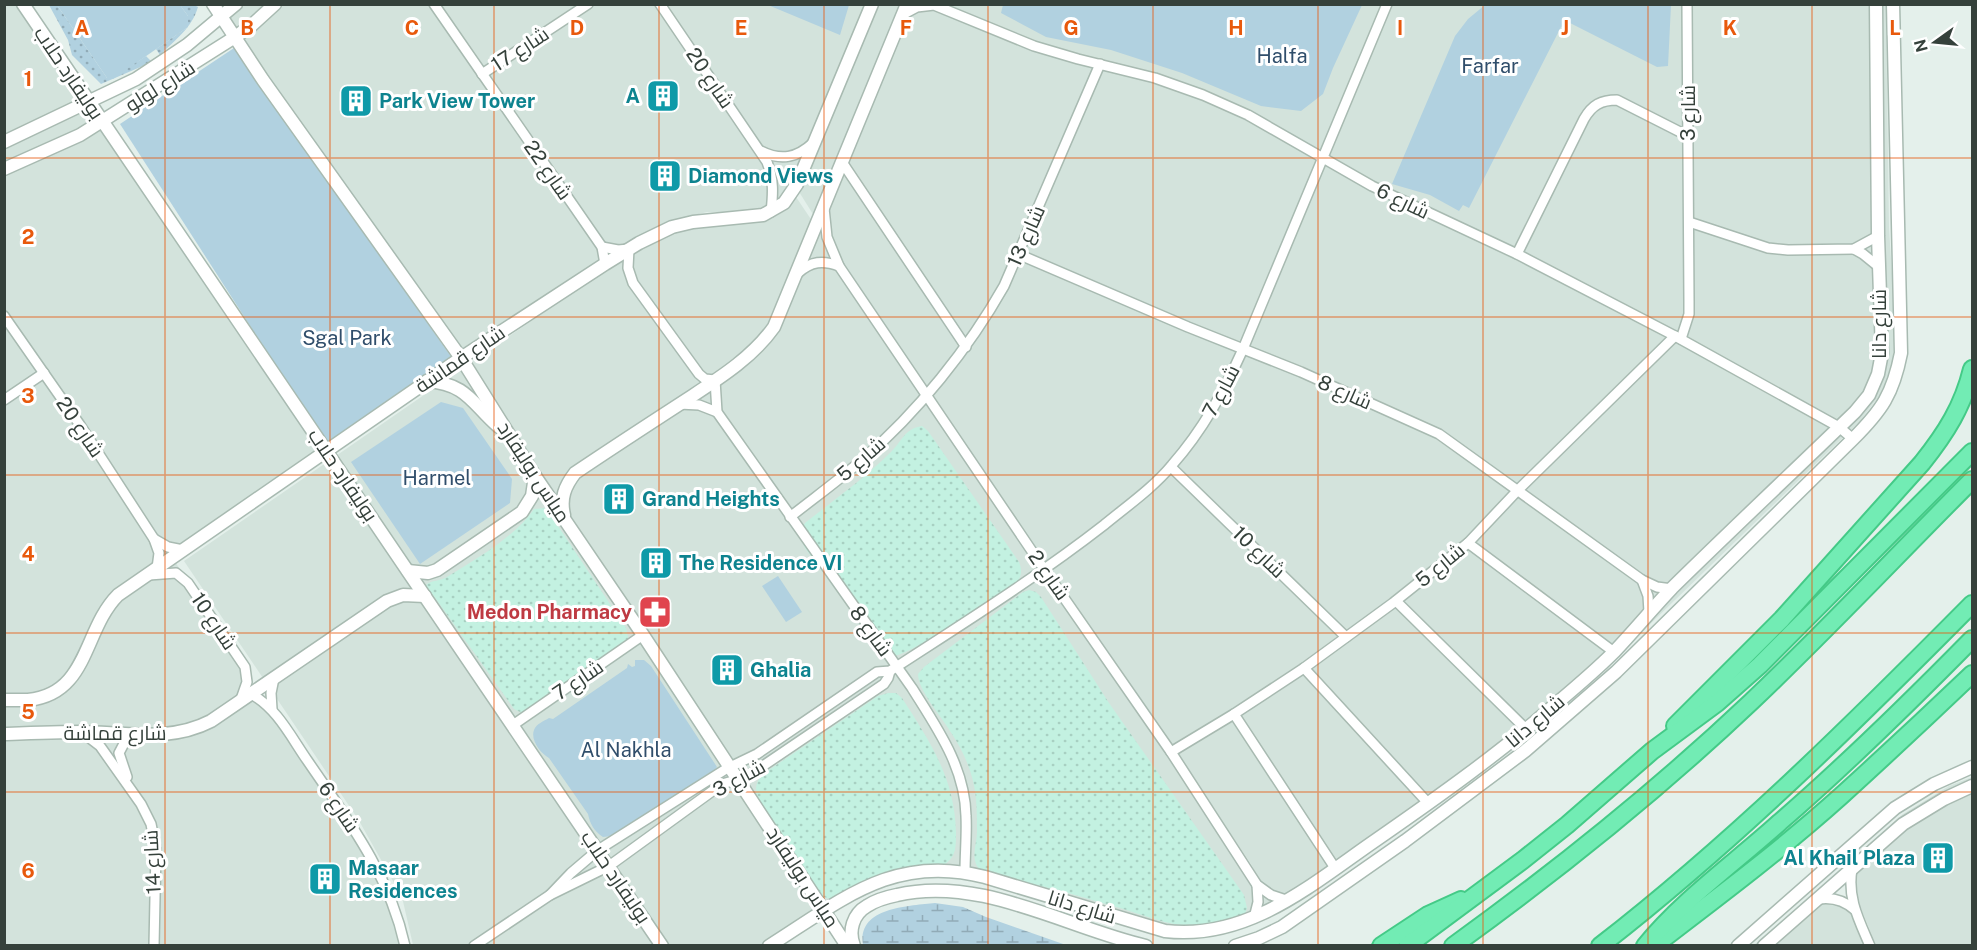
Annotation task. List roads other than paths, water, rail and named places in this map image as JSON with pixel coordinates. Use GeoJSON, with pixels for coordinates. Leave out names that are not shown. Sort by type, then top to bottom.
{"type":"FeatureCollection","features":[{"type":"Feature","properties":{"kind":"highway"},"geometry":{"type":"LineString","coordinates":[[1652,751],[1782,619],[1922,463],[1948,428],[1970,386],[1972,369]]}},
{"type":"Feature","properties":{"kind":"highway"},"geometry":{"type":"LineString","coordinates":[[1407,945],[1479,894],[1567,825],[1652,751],[1703,714],[1760,665],[1972,452]]}},
{"type":"Feature","properties":{"kind":"highway"},"geometry":{"type":"LineString","coordinates":[[1453,945],[1518,898],[1598,835],[1701,747],[1800,655],[1972,480]]}},
{"type":"Feature","properties":{"kind":"highway"},"geometry":{"type":"LineString","coordinates":[[1600,945],[1665,894],[1778,795],[1859,718],[1972,604]]}},
{"type":"Feature","properties":{"kind":"highway"},"geometry":{"type":"LineString","coordinates":[[1645,945],[1682,906],[1747,852],[1844,765],[1972,639]]}},
{"type":"Feature","properties":{"kind":"highway"},"geometry":{"type":"LineString","coordinates":[[1654,945],[1726,891],[1803,828],[1972,675]]}},
{"type":"Feature","properties":{"kind":"highway"},"geometry":{"type":"LineString","coordinates":[[1381,945],[1440,908],[1479,894]]}},
{"type":"Feature","properties":{"kind":"street","name":"بوليفارد حلاب"},"geometry":{"type":"LineString","coordinates":[[22,4],[662,945]]}},
{"type":"Feature","properties":{"kind":"street","name":"مياس بوليفارد"},"geometry":{"type":"LineString","coordinates":[[213,4],[263,80],[461,358],[535,476],[848,945]]}},
{"type":"Feature","properties":{"kind":"street","name":"شارع لولو"},"geometry":{"type":"LineString","coordinates":[[4,141],[136,80],[187,45],[236,4]]}},
{"type":"Feature","properties":{"kind":"street","name":"شارع لولو"},"geometry":{"type":"LineString","coordinates":[[4,169],[80,135],[102,122],[252,26],[275,4]]}},
{"type":"Feature","properties":{"kind":"street","name":"شارع 22"},"geometry":{"type":"LineString","coordinates":[[434,4],[602,247],[605,264]]}},
{"type":"Feature","properties":{"kind":"street","name":"شارع 17"},"geometry":{"type":"LineString","coordinates":[[482,74],[588,4]]}},
{"type":"Feature","properties":{"kind":"street","name":"شارع 20"},"geometry":{"type":"LineString","coordinates":[[660,4],[767,162],[772,176],[771,212]]}},
{"type":"Feature","properties":{"kind":"street"},"geometry":{"type":"LineString","coordinates":[[771,212],[784,203],[797,184],[872,4]]}},
{"type":"Feature","properties":{"kind":"street"},"geometry":{"type":"LineString","coordinates":[[1325,158],[1388,4]]}},
{"type":"Feature","properties":{"kind":"street","name":"شارع 3"},"geometry":{"type":"LineString","coordinates":[[1678,338],[1689,314],[1688,4]]}},
{"type":"Feature","properties":{"kind":"street","name":"شارع دانا"},"geometry":{"type":"LineString","coordinates":[[769,945],[868,886],[895,875],[937,869],[965,872],[1165,931],[1186,934],[1228,928],[1254,918],[1335,868],[1428,803],[1526,729],[1614,652],[1649,612],[1855,412],[1869,394],[1878,374],[1882,352],[1878,236],[1876,4]]}},
{"type":"Feature","properties":{"kind":"street","name":"شارع دانا"},"geometry":{"type":"LineString","coordinates":[[1235,945],[1259,938],[1296,917],[1405,841],[1525,751],[1616,672],[1873,419],[1887,399],[1896,377],[1901,353],[1893,4]]}},
{"type":"Feature","properties":{"kind":"street","name":"شارع 6"},"geometry":{"type":"LineString","coordinates":[[905,10],[934,5],[1034,46],[1155,78],[1203,95],[1248,115],[1372,186],[1517,254],[1678,338],[1839,427],[1853,439]]}},
{"type":"Feature","properties":{"kind":"street"},"geometry":{"type":"LineString","coordinates":[[565,519],[562,507],[563,495],[575,473],[752,353],[774,327],[905,10]]}},
{"type":"Feature","properties":{"kind":"street","name":"شارع 13"},"geometry":{"type":"LineString","coordinates":[[926,393],[966,347],[987,316],[1018,254],[1100,64]]}},
{"type":"Feature","properties":{"kind":"street"},"geometry":{"type":"LineString","coordinates":[[1517,254],[1584,119],[1597,103],[1617,100],[1688,136]]}},
{"type":"Feature","properties":{"kind":"street"},"geometry":{"type":"LineString","coordinates":[[760,151],[782,158],[794,156],[813,143]]}},
{"type":"Feature","properties":{"kind":"street","name":"شارع 7"},"geometry":{"type":"LineString","coordinates":[[1044,569],[1111,519],[1171,466],[1199,432],[1223,392],[1243,349],[1325,158]]}},
{"type":"Feature","properties":{"kind":"street"},"geometry":{"type":"LineString","coordinates":[[842,162],[966,347]]}},
{"type":"Feature","properties":{"kind":"street","name":"شارع 2"},"geometry":{"type":"LineString","coordinates":[[824,205],[827,237],[839,266],[1171,752],[1257,885],[1271,895],[1286,900]]}},
{"type":"Feature","properties":{"kind":"street","name":"شارع قماشة"},"geometry":{"type":"LineString","coordinates":[[4,700],[29,700],[43,696],[68,682],[84,660],[104,611],[118,595],[427,381],[605,264],[658,234],[681,225],[755,217],[771,212]]}},
{"type":"Feature","properties":{"kind":"street"},"geometry":{"type":"LineString","coordinates":[[1689,222],[1768,248],[1788,250],[1854,249],[1878,236]]}},
{"type":"Feature","properties":{"kind":"street"},"geometry":{"type":"LineString","coordinates":[[602,247],[618,250],[629,249],[628,268],[633,283],[699,374],[705,379],[715,380]]}},
{"type":"Feature","properties":{"kind":"street"},"geometry":{"type":"LineString","coordinates":[[1854,249],[1879,267]]}},
{"type":"Feature","properties":{"kind":"street","name":"شارع 8"},"geometry":{"type":"LineString","coordinates":[[1018,254],[1439,434],[1642,580],[1657,587],[1672,589]]}},
{"type":"Feature","properties":{"kind":"street"},"geometry":{"type":"LineString","coordinates":[[797,274],[806,266],[816,262],[828,262],[839,266]]}},
{"type":"Feature","properties":{"kind":"street","name":"شارع 20"},"geometry":{"type":"LineString","coordinates":[[4,316],[154,539],[159,553],[152,572]]}},
{"type":"Feature","properties":{"kind":"street","name":"شارع 5"},"geometry":{"type":"LineString","coordinates":[[1171,752],[1304,668],[1396,601],[1468,543],[1518,490],[1678,338]]}},
{"type":"Feature","properties":{"kind":"street"},"geometry":{"type":"LineString","coordinates":[[4,400],[44,373]]}},
{"type":"Feature","properties":{"kind":"street"},"geometry":{"type":"LineString","coordinates":[[679,404],[699,405],[717,412],[715,380]]}},
{"type":"Feature","properties":{"kind":"street"},"geometry":{"type":"LineString","coordinates":[[427,381],[454,386],[466,393],[490,419],[508,433]]}},
{"type":"Feature","properties":{"kind":"street","name":"شارع 5"},"geometry":{"type":"LineString","coordinates":[[790,517],[862,460],[906,417],[926,393]]}},
{"type":"Feature","properties":{"kind":"street","name":"شارع 8"},"geometry":{"type":"LineString","coordinates":[[717,412],[893,669],[940,733],[957,768],[963,792],[966,815],[965,872]]}},
{"type":"Feature","properties":{"kind":"street","name":"شارع 10"},"geometry":{"type":"LineString","coordinates":[[1171,466],[1346,637]]}},
{"type":"Feature","properties":{"kind":"street"},"geometry":{"type":"LineString","coordinates":[[408,571],[429,573],[437,570],[522,512],[532,496],[535,476]]}},
{"type":"Feature","properties":{"kind":"street"},"geometry":{"type":"LineString","coordinates":[[154,539],[168,547],[183,550]]}},
{"type":"Feature","properties":{"kind":"street"},"geometry":{"type":"LineString","coordinates":[[1468,543],[1614,652]]}},
{"type":"Feature","properties":{"kind":"street","name":"شارع 3"},"geometry":{"type":"LineString","coordinates":[[550,895],[598,850],[730,767],[757,754],[877,672],[893,669],[1044,569]]}},
{"type":"Feature","properties":{"kind":"street","name":"شارع 10"},"geometry":{"type":"LineString","coordinates":[[152,572],[176,573],[188,583],[245,667],[247,682],[240,702]]}},
{"type":"Feature","properties":{"kind":"street"},"geometry":{"type":"LineString","coordinates":[[1642,580],[1648,596],[1649,612]]}},
{"type":"Feature","properties":{"kind":"street","name":"شارع قماشة"},"geometry":{"type":"LineString","coordinates":[[4,734],[80,732],[171,735],[185,732],[211,721],[394,597],[412,594],[425,596]]}},
{"type":"Feature","properties":{"kind":"street"},"geometry":{"type":"LineString","coordinates":[[1396,601],[1526,729]]}},
{"type":"Feature","properties":{"kind":"street","name":"شارع 7"},"geometry":{"type":"LineString","coordinates":[[513,725],[643,635]]}},
{"type":"Feature","properties":{"kind":"street"},"geometry":{"type":"LineString","coordinates":[[1304,668],[1428,803]]}},
{"type":"Feature","properties":{"kind":"street","name":"شارع 3"},"geometry":{"type":"LineString","coordinates":[[474,945],[550,895],[609,866],[722,784],[754,772],[884,684],[893,669]]}},
{"type":"Feature","properties":{"kind":"street"},"geometry":{"type":"LineString","coordinates":[[272,709],[271,693],[274,678]]}},
{"type":"Feature","properties":{"kind":"street","name":"شارع 6"},"geometry":{"type":"LineString","coordinates":[[251,694],[272,709],[356,831],[375,864],[397,913],[405,945]]}},
{"type":"Feature","properties":{"kind":"street"},"geometry":{"type":"LineString","coordinates":[[1234,714],[1335,868]]}},
{"type":"Feature","properties":{"kind":"street","name":"شارع 14"},"geometry":{"type":"LineString","coordinates":[[80,732],[100,746],[147,813],[155,837],[154,945]]}},
{"type":"Feature","properties":{"kind":"street","name":"شارع 14"},"geometry":{"type":"LineString","coordinates":[[128,785],[120,753],[129,734]]}},
{"type":"Feature","properties":{"kind":"street"},"geometry":{"type":"LineString","coordinates":[[1738,945],[1895,808],[1934,784],[1972,767]]}},
{"type":"Feature","properties":{"kind":"street"},"geometry":{"type":"LineString","coordinates":[[1764,945],[1903,825],[1944,799],[1972,786]]}},
{"type":"Feature","properties":{"kind":"street"},"geometry":{"type":"LineString","coordinates":[[1852,869],[1851,894],[1870,945]]}},
{"type":"Feature","properties":{"kind":"street"},"geometry":{"type":"LineString","coordinates":[[1254,918],[1258,902],[1257,885]]}},
{"type":"Feature","properties":{"kind":"street","name":"شارع دانا"},"geometry":{"type":"LineString","coordinates":[[854,945],[853,922],[864,907],[894,896],[930,890],[961,892],[997,899],[1146,945]]}},
{"type":"Feature","properties":{"kind":"street"},"geometry":{"type":"LineString","coordinates":[[1819,899],[1842,901],[1855,909]]}},
{"type":"Feature","properties":{"kind":"place","name":"A"},"geometry":{"type":"Point","coordinates":[663,96]}},
{"type":"Feature","properties":{"kind":"place","name":"Park View Tower"},"geometry":{"type":"Point","coordinates":[356,101]}},
{"type":"Feature","properties":{"kind":"place","name":"Diamond Views"},"geometry":{"type":"Point","coordinates":[665,176]}},
{"type":"Feature","properties":{"kind":"place","name":"Grand Heights"},"geometry":{"type":"Point","coordinates":[619,499]}},
{"type":"Feature","properties":{"kind":"place","name":"The Residence VI"},"geometry":{"type":"Point","coordinates":[656,563]}},
{"type":"Feature","properties":{"kind":"place","name":"Medon Pharmacy"},"geometry":{"type":"Point","coordinates":[655,612]}},
{"type":"Feature","properties":{"kind":"place","name":"Ghalia"},"geometry":{"type":"Point","coordinates":[727,670]}},
{"type":"Feature","properties":{"kind":"place","name":"Al Khail Plaza"},"geometry":{"type":"Point","coordinates":[1938,858]}},
{"type":"Feature","properties":{"kind":"place","name":"Masaar Residences"},"geometry":{"type":"Point","coordinates":[325,879]}},
{"type":"Feature","properties":{"kind":"park label","name":"Halfa"},"geometry":{"type":"Point","coordinates":[1282,56]}},
{"type":"Feature","properties":{"kind":"park label","name":"Farfar"},"geometry":{"type":"Point","coordinates":[1490,66]}},
{"type":"Feature","properties":{"kind":"park label","name":"Sgal Park"},"geometry":{"type":"Point","coordinates":[347,338]}},
{"type":"Feature","properties":{"kind":"park label","name":"Harmel"},"geometry":{"type":"Point","coordinates":[437,478]}},
{"type":"Feature","properties":{"kind":"park label","name":"Al Nakhla"},"geometry":{"type":"Point","coordinates":[626,750]}}]}
